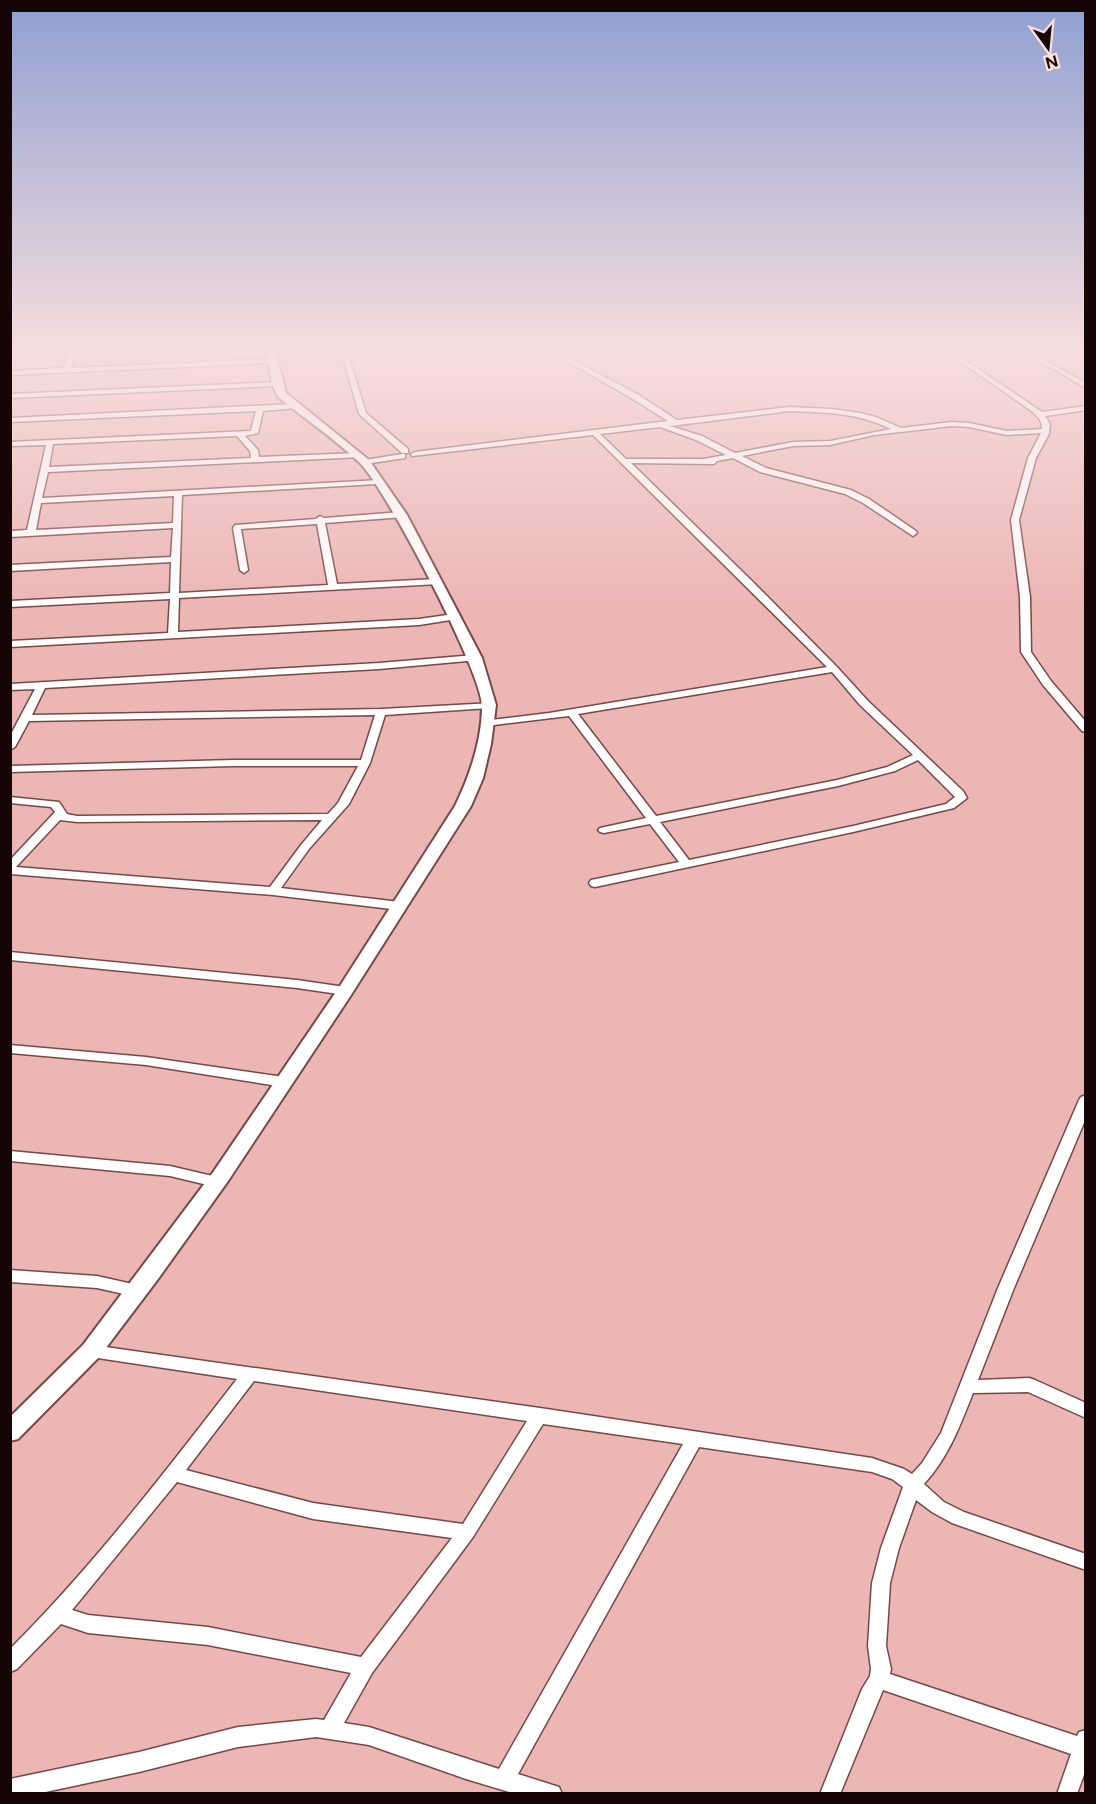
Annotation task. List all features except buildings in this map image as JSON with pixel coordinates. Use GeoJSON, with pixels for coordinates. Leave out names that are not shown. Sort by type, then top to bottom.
{"type":"FeatureCollection","features":[{"type":"Feature","properties":{"kind":"street"},"geometry":{"type":"LineString","coordinates":[[10,444],[140,438]]}},
{"type":"Feature","properties":{"kind":"street"},"geometry":{"type":"LineString","coordinates":[[243,438],[254,450],[256,461]]}},
{"type":"Feature","properties":{"kind":"street"},"geometry":{"type":"LineString","coordinates":[[10,1432],[91,1351],[216,1182],[400,906],[463,806],[476,778],[484,744],[489,705],[475,658],[401,514],[361,459],[335,438]]}},
{"type":"Feature","properties":{"kind":"street"},"geometry":{"type":"LineString","coordinates":[[388,438],[403,453]]}},
{"type":"Feature","properties":{"kind":"street"},"geometry":{"type":"LineString","coordinates":[[45,470],[361,459],[551,438]]}},
{"type":"Feature","properties":{"kind":"street"},"geometry":{"type":"LineString","coordinates":[[595,883],[853,829],[957,802],[961,798],[959,793],[864,703],[834,669],[600,438]]}},
{"type":"Feature","properties":{"kind":"street"},"geometry":{"type":"LineString","coordinates":[[699,438],[757,466],[848,492],[866,501],[913,534]]}},
{"type":"Feature","properties":{"kind":"street"},"geometry":{"type":"LineString","coordinates":[[706,461],[793,444],[830,442],[848,438]]}},
{"type":"Feature","properties":{"kind":"street"},"geometry":{"type":"LineString","coordinates":[[1042,438],[1032,458],[1015,519],[1025,597],[1026,652],[1047,683],[1086,729]]}},
{"type":"Feature","properties":{"kind":"street"},"geometry":{"type":"LineString","coordinates":[[31,532],[40,501],[50,442]]}},
{"type":"Feature","properties":{"kind":"street"},"geometry":{"type":"LineString","coordinates":[[624,461],[706,461],[757,466]]}},
{"type":"Feature","properties":{"kind":"street"},"geometry":{"type":"LineString","coordinates":[[40,501],[377,482]]}},
{"type":"Feature","properties":{"kind":"street"},"geometry":{"type":"LineString","coordinates":[[172,636],[178,495]]}},
{"type":"Feature","properties":{"kind":"street"},"geometry":{"type":"LineString","coordinates":[[244,570],[238,527],[401,514]]}},
{"type":"Feature","properties":{"kind":"street"},"geometry":{"type":"LineString","coordinates":[[320,519],[333,588]]}},
{"type":"Feature","properties":{"kind":"street"},"geometry":{"type":"LineString","coordinates":[[10,534],[177,525]]}},
{"type":"Feature","properties":{"kind":"street"},"geometry":{"type":"LineString","coordinates":[[10,568],[176,559]]}},
{"type":"Feature","properties":{"kind":"street"},"geometry":{"type":"LineString","coordinates":[[10,604],[436,582]]}},
{"type":"Feature","properties":{"kind":"street"},"geometry":{"type":"LineString","coordinates":[[10,644],[419,622],[454,617]]}},
{"type":"Feature","properties":{"kind":"street"},"geometry":{"type":"LineString","coordinates":[[10,687],[368,667],[475,658]]}},
{"type":"Feature","properties":{"kind":"street"},"geometry":{"type":"LineString","coordinates":[[486,723],[571,712],[834,669]]}},
{"type":"Feature","properties":{"kind":"street"},"geometry":{"type":"LineString","coordinates":[[12,740],[42,685]]}},
{"type":"Feature","properties":{"kind":"street"},"geometry":{"type":"LineString","coordinates":[[24,718],[381,712],[489,705]]}},
{"type":"Feature","properties":{"kind":"street"},"geometry":{"type":"LineString","coordinates":[[273,891],[305,847],[343,804],[365,763],[381,712]]}},
{"type":"Feature","properties":{"kind":"street"},"geometry":{"type":"LineString","coordinates":[[571,712],[686,864]]}},
{"type":"Feature","properties":{"kind":"street"},"geometry":{"type":"LineString","coordinates":[[604,830],[870,776],[902,765],[919,756]]}},
{"type":"Feature","properties":{"kind":"street"},"geometry":{"type":"LineString","coordinates":[[10,769],[233,763],[365,763]]}},
{"type":"Feature","properties":{"kind":"street"},"geometry":{"type":"LineString","coordinates":[[10,800],[55,804],[63,817],[77,819],[332,817]]}},
{"type":"Feature","properties":{"kind":"street"},"geometry":{"type":"LineString","coordinates":[[10,868],[61,812]]}},
{"type":"Feature","properties":{"kind":"street"},"geometry":{"type":"LineString","coordinates":[[10,868],[273,891],[400,906]]}},
{"type":"Feature","properties":{"kind":"street"},"geometry":{"type":"LineString","coordinates":[[10,956],[285,982],[345,991]]}},
{"type":"Feature","properties":{"kind":"street"},"geometry":{"type":"LineString","coordinates":[[10,1049],[146,1061],[284,1082]]}},
{"type":"Feature","properties":{"kind":"street"},"geometry":{"type":"LineString","coordinates":[[830,1794],[872,1689],[879,1680],[881,1668],[877,1646],[881,1583],[890,1548],[914,1484],[928,1468],[948,1436],[1006,1288],[1086,1100]]}},
{"type":"Feature","properties":{"kind":"street"},"geometry":{"type":"LineString","coordinates":[[10,1156],[170,1171],[216,1182]]}},
{"type":"Feature","properties":{"kind":"street"},"geometry":{"type":"LineString","coordinates":[[10,1276],[97,1282],[137,1291]]}},
{"type":"Feature","properties":{"kind":"street"},"geometry":{"type":"LineString","coordinates":[[91,1351],[872,1465],[898,1474],[914,1484],[930,1502],[958,1518],[1086,1562]]}},
{"type":"Feature","properties":{"kind":"street"},"geometry":{"type":"LineString","coordinates":[[10,1663],[58,1614],[173,1474],[250,1374]]}},
{"type":"Feature","properties":{"kind":"street"},"geometry":{"type":"LineString","coordinates":[[967,1387],[1029,1385],[1086,1411]]}},
{"type":"Feature","properties":{"kind":"street"},"geometry":{"type":"LineString","coordinates":[[329,1730],[365,1667],[466,1532],[540,1415]]}},
{"type":"Feature","properties":{"kind":"street"},"geometry":{"type":"LineString","coordinates":[[504,1780],[695,1438]]}},
{"type":"Feature","properties":{"kind":"street"},"geometry":{"type":"LineString","coordinates":[[173,1474],[313,1511],[466,1532]]}},
{"type":"Feature","properties":{"kind":"street"},"geometry":{"type":"LineString","coordinates":[[58,1614],[88,1624],[208,1636],[365,1667]]}},
{"type":"Feature","properties":{"kind":"street"},"geometry":{"type":"LineString","coordinates":[[879,1680],[1084,1746],[1067,1794]]}},
{"type":"Feature","properties":{"kind":"street"},"geometry":{"type":"LineString","coordinates":[[10,1789],[138,1762],[238,1737],[316,1728],[369,1736],[552,1794]]}}]}
